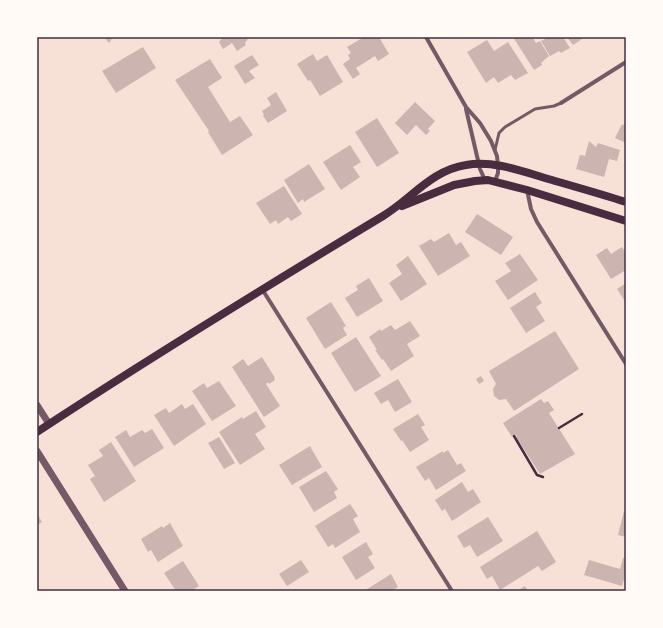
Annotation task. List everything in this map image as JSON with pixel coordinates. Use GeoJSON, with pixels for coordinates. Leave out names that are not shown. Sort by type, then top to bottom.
{"type":"FeatureCollection","features":[{"type":"Feature","properties":{"kind":"main road"},"geometry":{"type":"LineString","coordinates":[[392,211],[425,184],[440,174],[457,167],[479,164],[515,169],[626,202]]}},
{"type":"Feature","properties":{"kind":"main road"},"geometry":{"type":"LineString","coordinates":[[37,432],[262,289],[392,211],[454,185],[485,180],[495,182],[527,190],[626,221]]}},
{"type":"Feature","properties":{"kind":"street"},"geometry":{"type":"LineString","coordinates":[[426,37],[466,107],[482,126],[495,151],[498,166],[498,173],[495,182]]}},
{"type":"Feature","properties":{"kind":"street"},"geometry":{"type":"LineString","coordinates":[[562,102],[626,62]]}},
{"type":"Feature","properties":{"kind":"street"},"geometry":{"type":"LineString","coordinates":[[466,107],[479,164],[485,180]]}},
{"type":"Feature","properties":{"kind":"street"},"geometry":{"type":"LineString","coordinates":[[527,190],[531,209],[537,222],[626,364]]}},
{"type":"Feature","properties":{"kind":"street"},"geometry":{"type":"LineString","coordinates":[[262,289],[452,591]]}},
{"type":"Feature","properties":{"kind":"street"},"geometry":{"type":"LineString","coordinates":[[37,405],[49,424]]}},
{"type":"Feature","properties":{"kind":"street"},"geometry":{"type":"LineString","coordinates":[[37,451],[125,591]]}},
{"type":"Feature","properties":{"kind":"lane"},"geometry":{"type":"LineString","coordinates":[[495,151],[499,133],[505,127],[535,109],[554,106],[562,102]]}},
{"type":"Feature","properties":{"kind":"path"},"geometry":{"type":"LineString","coordinates":[[559,428],[582,414]]}},
{"type":"Feature","properties":{"kind":"path"},"geometry":{"type":"LineString","coordinates":[[514,436],[537,475],[543,477]]}},
{"type":"Feature","properties":{"kind":"building"},"geometry":{"type":"Polygon","coordinates":[[[104,37],[113,37],[109,43],[104,37]]]}},
{"type":"Feature","properties":{"kind":"building"},"geometry":{"type":"Polygon","coordinates":[[[223,37],[249,37],[245,43],[246,45],[237,51],[232,43],[223,49],[219,42],[223,37]]]}},
{"type":"Feature","properties":{"kind":"building"},"geometry":{"type":"Polygon","coordinates":[[[364,37],[379,37],[389,54],[378,61],[375,56],[356,68],[360,74],[353,79],[343,64],[350,59],[348,55],[351,53],[347,47],[364,37]]]}},
{"type":"Feature","properties":{"kind":"building"},"geometry":{"type":"Polygon","coordinates":[[[513,37],[530,37],[531,39],[533,38],[536,43],[540,41],[549,56],[541,63],[542,65],[534,70],[513,37]]]}},
{"type":"Feature","properties":{"kind":"building"},"geometry":{"type":"Polygon","coordinates":[[[544,37],[563,37],[570,48],[561,53],[559,51],[550,56],[541,41],[545,39],[544,37]]]}},
{"type":"Feature","properties":{"kind":"building"},"geometry":{"type":"Polygon","coordinates":[[[567,37],[585,37],[573,45],[567,37]]]}},
{"type":"Feature","properties":{"kind":"building"},"geometry":{"type":"Polygon","coordinates":[[[487,40],[494,51],[508,42],[528,73],[515,80],[511,75],[498,83],[494,77],[486,83],[467,52],[487,40]]]}},
{"type":"Feature","properties":{"kind":"building"},"geometry":{"type":"Polygon","coordinates":[[[143,47],[156,68],[116,93],[102,71],[143,47]]]}},
{"type":"Feature","properties":{"kind":"building"},"geometry":{"type":"Polygon","coordinates":[[[313,54],[317,61],[327,55],[343,82],[320,96],[310,80],[308,81],[297,64],[313,54]]]}},
{"type":"Feature","properties":{"kind":"building"},"geometry":{"type":"Polygon","coordinates":[[[252,55],[259,65],[249,71],[255,78],[245,84],[234,66],[252,55]]]}},
{"type":"Feature","properties":{"kind":"building"},"geometry":{"type":"Polygon","coordinates":[[[210,59],[222,78],[208,87],[230,122],[240,116],[253,135],[222,155],[208,132],[209,131],[175,80],[210,59]]]}},
{"type":"Feature","properties":{"kind":"building"},"geometry":{"type":"Polygon","coordinates":[[[276,92],[287,111],[268,123],[263,116],[262,111],[271,105],[267,98],[276,92]]]}},
{"type":"Feature","properties":{"kind":"building"},"geometry":{"type":"Polygon","coordinates":[[[415,102],[435,121],[428,129],[430,131],[426,135],[416,125],[407,135],[395,123],[415,102]]]}},
{"type":"Feature","properties":{"kind":"building"},"geometry":{"type":"Polygon","coordinates":[[[377,118],[399,153],[377,167],[355,132],[377,118]]]}},
{"type":"Feature","properties":{"kind":"building"},"geometry":{"type":"Polygon","coordinates":[[[622,124],[626,126],[626,143],[615,138],[622,124]]]}},
{"type":"Feature","properties":{"kind":"building"},"geometry":{"type":"Polygon","coordinates":[[[589,141],[596,147],[598,143],[620,150],[617,161],[609,159],[604,177],[576,169],[580,155],[585,156],[589,141]]]}},
{"type":"Feature","properties":{"kind":"building"},"geometry":{"type":"Polygon","coordinates":[[[350,145],[361,162],[353,167],[360,177],[341,190],[323,162],[350,145]]]}},
{"type":"Feature","properties":{"kind":"building"},"geometry":{"type":"Polygon","coordinates":[[[309,164],[325,189],[304,202],[303,199],[298,203],[284,180],[309,164]]]}},
{"type":"Feature","properties":{"kind":"building"},"geometry":{"type":"Polygon","coordinates":[[[284,186],[302,214],[291,221],[288,217],[278,224],[276,220],[270,224],[256,203],[284,186]]]}},
{"type":"Feature","properties":{"kind":"building"},"geometry":{"type":"Polygon","coordinates":[[[477,214],[513,237],[501,255],[465,232],[477,214]]]}},
{"type":"Feature","properties":{"kind":"building"},"geometry":{"type":"Polygon","coordinates":[[[449,233],[456,245],[461,242],[470,256],[438,276],[419,246],[431,239],[434,242],[449,233]]]}},
{"type":"Feature","properties":{"kind":"building"},"geometry":{"type":"Polygon","coordinates":[[[622,247],[626,253],[626,270],[611,279],[596,255],[607,248],[611,254],[622,247]]]}},
{"type":"Feature","properties":{"kind":"building"},"geometry":{"type":"Polygon","coordinates":[[[520,254],[538,280],[508,300],[495,281],[511,271],[505,263],[520,254]]]}},
{"type":"Feature","properties":{"kind":"building"},"geometry":{"type":"Polygon","coordinates":[[[408,256],[427,284],[401,301],[389,283],[402,274],[396,265],[408,256]]]}},
{"type":"Feature","properties":{"kind":"building"},"geometry":{"type":"Polygon","coordinates":[[[369,278],[383,301],[357,317],[345,298],[358,290],[356,286],[369,278]]]}},
{"type":"Feature","properties":{"kind":"building"},"geometry":{"type":"Polygon","coordinates":[[[626,283],[626,303],[617,289],[626,283]]]}},
{"type":"Feature","properties":{"kind":"building"},"geometry":{"type":"Polygon","coordinates":[[[535,292],[542,303],[536,307],[545,321],[526,333],[510,308],[535,292]]]}},
{"type":"Feature","properties":{"kind":"building"},"geometry":{"type":"Polygon","coordinates":[[[331,302],[346,326],[343,328],[347,335],[325,349],[306,318],[331,302]]]}},
{"type":"Feature","properties":{"kind":"building"},"geometry":{"type":"Polygon","coordinates":[[[410,321],[420,336],[407,344],[414,356],[391,371],[375,350],[377,350],[369,337],[380,329],[381,331],[391,325],[395,330],[410,321]]]}},
{"type":"Feature","properties":{"kind":"building"},"geometry":{"type":"Polygon","coordinates":[[[555,331],[579,369],[514,411],[506,399],[499,400],[494,396],[493,389],[496,384],[489,371],[555,331]]]}},
{"type":"Feature","properties":{"kind":"building"},"geometry":{"type":"Polygon","coordinates":[[[356,337],[381,376],[355,392],[331,353],[356,337]]]}},
{"type":"Feature","properties":{"kind":"building"},"geometry":{"type":"Polygon","coordinates":[[[262,357],[275,378],[275,380],[269,384],[268,382],[266,384],[280,406],[264,417],[232,367],[243,359],[248,366],[262,357]]]}},
{"type":"Feature","properties":{"kind":"building"},"geometry":{"type":"Polygon","coordinates":[[[481,376],[484,381],[479,384],[476,379],[481,376]]]}},
{"type":"Feature","properties":{"kind":"building"},"geometry":{"type":"Polygon","coordinates":[[[398,379],[412,402],[395,412],[388,400],[381,404],[374,393],[398,379]]]}},
{"type":"Feature","properties":{"kind":"building"},"geometry":{"type":"Polygon","coordinates":[[[219,381],[236,406],[212,421],[192,391],[204,383],[207,388],[219,381]]]}},
{"type":"Feature","properties":{"kind":"building"},"geometry":{"type":"Polygon","coordinates":[[[541,399],[544,403],[548,401],[554,410],[549,413],[575,454],[540,474],[516,437],[517,436],[512,437],[503,423],[541,399]]]}},
{"type":"Feature","properties":{"kind":"building"},"geometry":{"type":"Polygon","coordinates":[[[182,404],[185,409],[193,404],[206,424],[174,446],[154,415],[166,408],[169,413],[182,404]]]}},
{"type":"Feature","properties":{"kind":"building"},"geometry":{"type":"Polygon","coordinates":[[[256,411],[266,427],[255,434],[265,449],[240,465],[219,432],[242,417],[243,419],[256,411]]]}},
{"type":"Feature","properties":{"kind":"building"},"geometry":{"type":"Polygon","coordinates":[[[418,414],[425,425],[421,427],[429,440],[410,452],[393,429],[418,414]]]}},
{"type":"Feature","properties":{"kind":"building"},"geometry":{"type":"Polygon","coordinates":[[[152,429],[164,448],[134,467],[115,437],[126,430],[130,437],[142,430],[145,433],[152,429]]]}},
{"type":"Feature","properties":{"kind":"building"},"geometry":{"type":"Polygon","coordinates":[[[219,437],[235,463],[224,469],[208,443],[219,437]]]}},
{"type":"Feature","properties":{"kind":"building"},"geometry":{"type":"Polygon","coordinates":[[[111,442],[136,481],[104,502],[90,479],[95,476],[88,465],[103,456],[99,450],[111,442]]]}},
{"type":"Feature","properties":{"kind":"building"},"geometry":{"type":"Polygon","coordinates":[[[310,446],[322,467],[292,485],[279,465],[310,446]]]}},
{"type":"Feature","properties":{"kind":"building"},"geometry":{"type":"Polygon","coordinates":[[[448,450],[457,465],[461,463],[466,471],[436,490],[429,478],[425,481],[416,467],[443,451],[443,453],[448,450]]]}},
{"type":"Feature","properties":{"kind":"building"},"geometry":{"type":"Polygon","coordinates":[[[326,471],[338,489],[334,492],[337,498],[314,512],[299,487],[326,471]]]}},
{"type":"Feature","properties":{"kind":"building"},"geometry":{"type":"Polygon","coordinates":[[[462,482],[468,492],[473,489],[481,502],[452,521],[445,509],[442,511],[435,500],[462,482]]]}},
{"type":"Feature","properties":{"kind":"building"},"geometry":{"type":"Polygon","coordinates":[[[350,504],[358,516],[353,519],[360,532],[335,548],[333,544],[328,547],[315,526],[350,504]]]}},
{"type":"Feature","properties":{"kind":"building"},"geometry":{"type":"Polygon","coordinates":[[[624,511],[626,511],[626,537],[618,535],[624,511]]]}},
{"type":"Feature","properties":{"kind":"building"},"geometry":{"type":"Polygon","coordinates":[[[37,514],[42,522],[37,525],[37,514]]]}},
{"type":"Feature","properties":{"kind":"building"},"geometry":{"type":"Polygon","coordinates":[[[488,517],[503,541],[477,557],[470,545],[464,548],[457,536],[488,517]]]}},
{"type":"Feature","properties":{"kind":"building"},"geometry":{"type":"Polygon","coordinates":[[[170,523],[183,546],[158,562],[151,550],[148,552],[141,539],[162,526],[163,528],[170,523]]]}},
{"type":"Feature","properties":{"kind":"building"},"geometry":{"type":"Polygon","coordinates":[[[537,531],[556,562],[542,571],[538,566],[500,590],[492,576],[487,579],[480,567],[537,531]]]}},
{"type":"Feature","properties":{"kind":"building"},"geometry":{"type":"Polygon","coordinates":[[[366,542],[373,554],[368,557],[375,568],[356,580],[342,557],[366,542]]]}},
{"type":"Feature","properties":{"kind":"building"},"geometry":{"type":"Polygon","coordinates":[[[623,558],[626,559],[626,573],[622,586],[584,575],[589,560],[620,569],[623,558]]]}},
{"type":"Feature","properties":{"kind":"building"},"geometry":{"type":"Polygon","coordinates":[[[301,560],[309,572],[287,586],[279,574],[301,560]]]}},
{"type":"Feature","properties":{"kind":"building"},"geometry":{"type":"Polygon","coordinates":[[[183,561],[199,586],[191,591],[176,591],[164,573],[183,561]]]}},
{"type":"Feature","properties":{"kind":"building"},"geometry":{"type":"Polygon","coordinates":[[[391,574],[398,587],[392,591],[364,591],[391,574]]]}},
{"type":"Feature","properties":{"kind":"building"},"geometry":{"type":"Polygon","coordinates":[[[525,586],[528,591],[517,591],[525,586]]]}}]}
